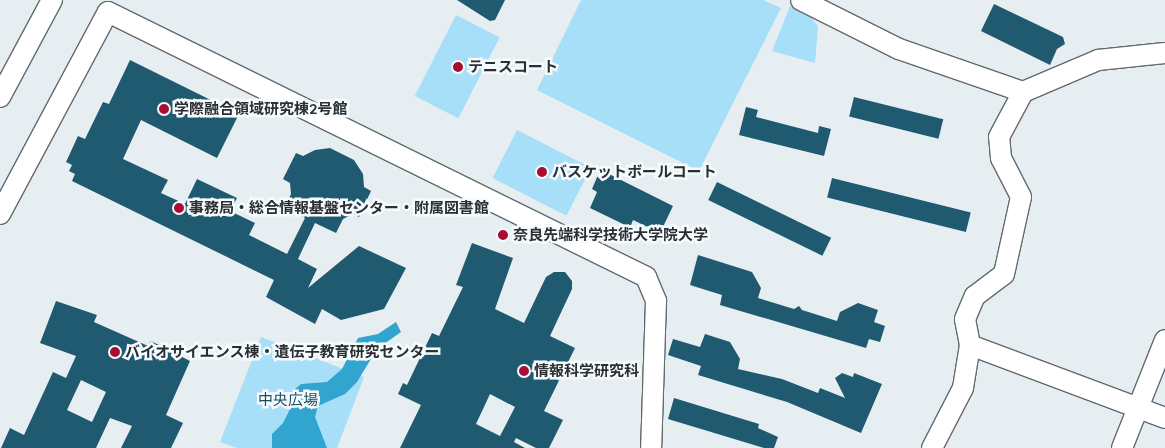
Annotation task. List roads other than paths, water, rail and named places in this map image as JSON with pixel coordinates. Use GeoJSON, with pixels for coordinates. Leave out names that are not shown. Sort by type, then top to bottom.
{"type":"FeatureCollection","features":[{"type":"Feature","properties":{"kind":"street"},"geometry":{"type":"LineString","coordinates":[[0,98],[52,0]]}},
{"type":"Feature","properties":{"kind":"street"},"geometry":{"type":"LineString","coordinates":[[801,0],[899,49],[1023,92]]}},
{"type":"Feature","properties":{"kind":"street"},"geometry":{"type":"LineString","coordinates":[[0,214],[108,12],[646,277],[656,301],[651,448]]}},
{"type":"Feature","properties":{"kind":"street"},"geometry":{"type":"LineString","coordinates":[[932,448],[963,388],[970,345],[965,319],[975,296],[1004,274],[1020,197],[1000,158],[999,137],[1023,92],[1098,60],[1165,53]]}},
{"type":"Feature","properties":{"kind":"street"},"geometry":{"type":"LineString","coordinates":[[1122,448],[1165,340]]}},
{"type":"Feature","properties":{"kind":"street"},"geometry":{"type":"LineString","coordinates":[[970,345],[1165,418]]}},
{"type":"Feature","properties":{"kind":"place","name":"テニスコート"},"geometry":{"type":"Point","coordinates":[458,67]}},
{"type":"Feature","properties":{"kind":"place","name":"学際融合領域研究棟2号館"},"geometry":{"type":"Point","coordinates":[164,109]}},
{"type":"Feature","properties":{"kind":"place","name":"バスケットボールコート"},"geometry":{"type":"Point","coordinates":[542,172]}},
{"type":"Feature","properties":{"kind":"place","name":"事務局・総合情報基盤センター・附属図書館"},"geometry":{"type":"Point","coordinates":[179,208]}},
{"type":"Feature","properties":{"kind":"place","name":"奈良先端科学技術大学院大学"},"geometry":{"type":"Point","coordinates":[503,235]}},
{"type":"Feature","properties":{"kind":"place","name":"バイオサイエンス棟・遺伝子教育研究センター"},"geometry":{"type":"Point","coordinates":[115,352]}},
{"type":"Feature","properties":{"kind":"place","name":"情報科学研究科"},"geometry":{"type":"Point","coordinates":[524,371]}},
{"type":"Feature","properties":{"kind":"park label","name":"中央広場"},"geometry":{"type":"Point","coordinates":[288,400]}}]}
